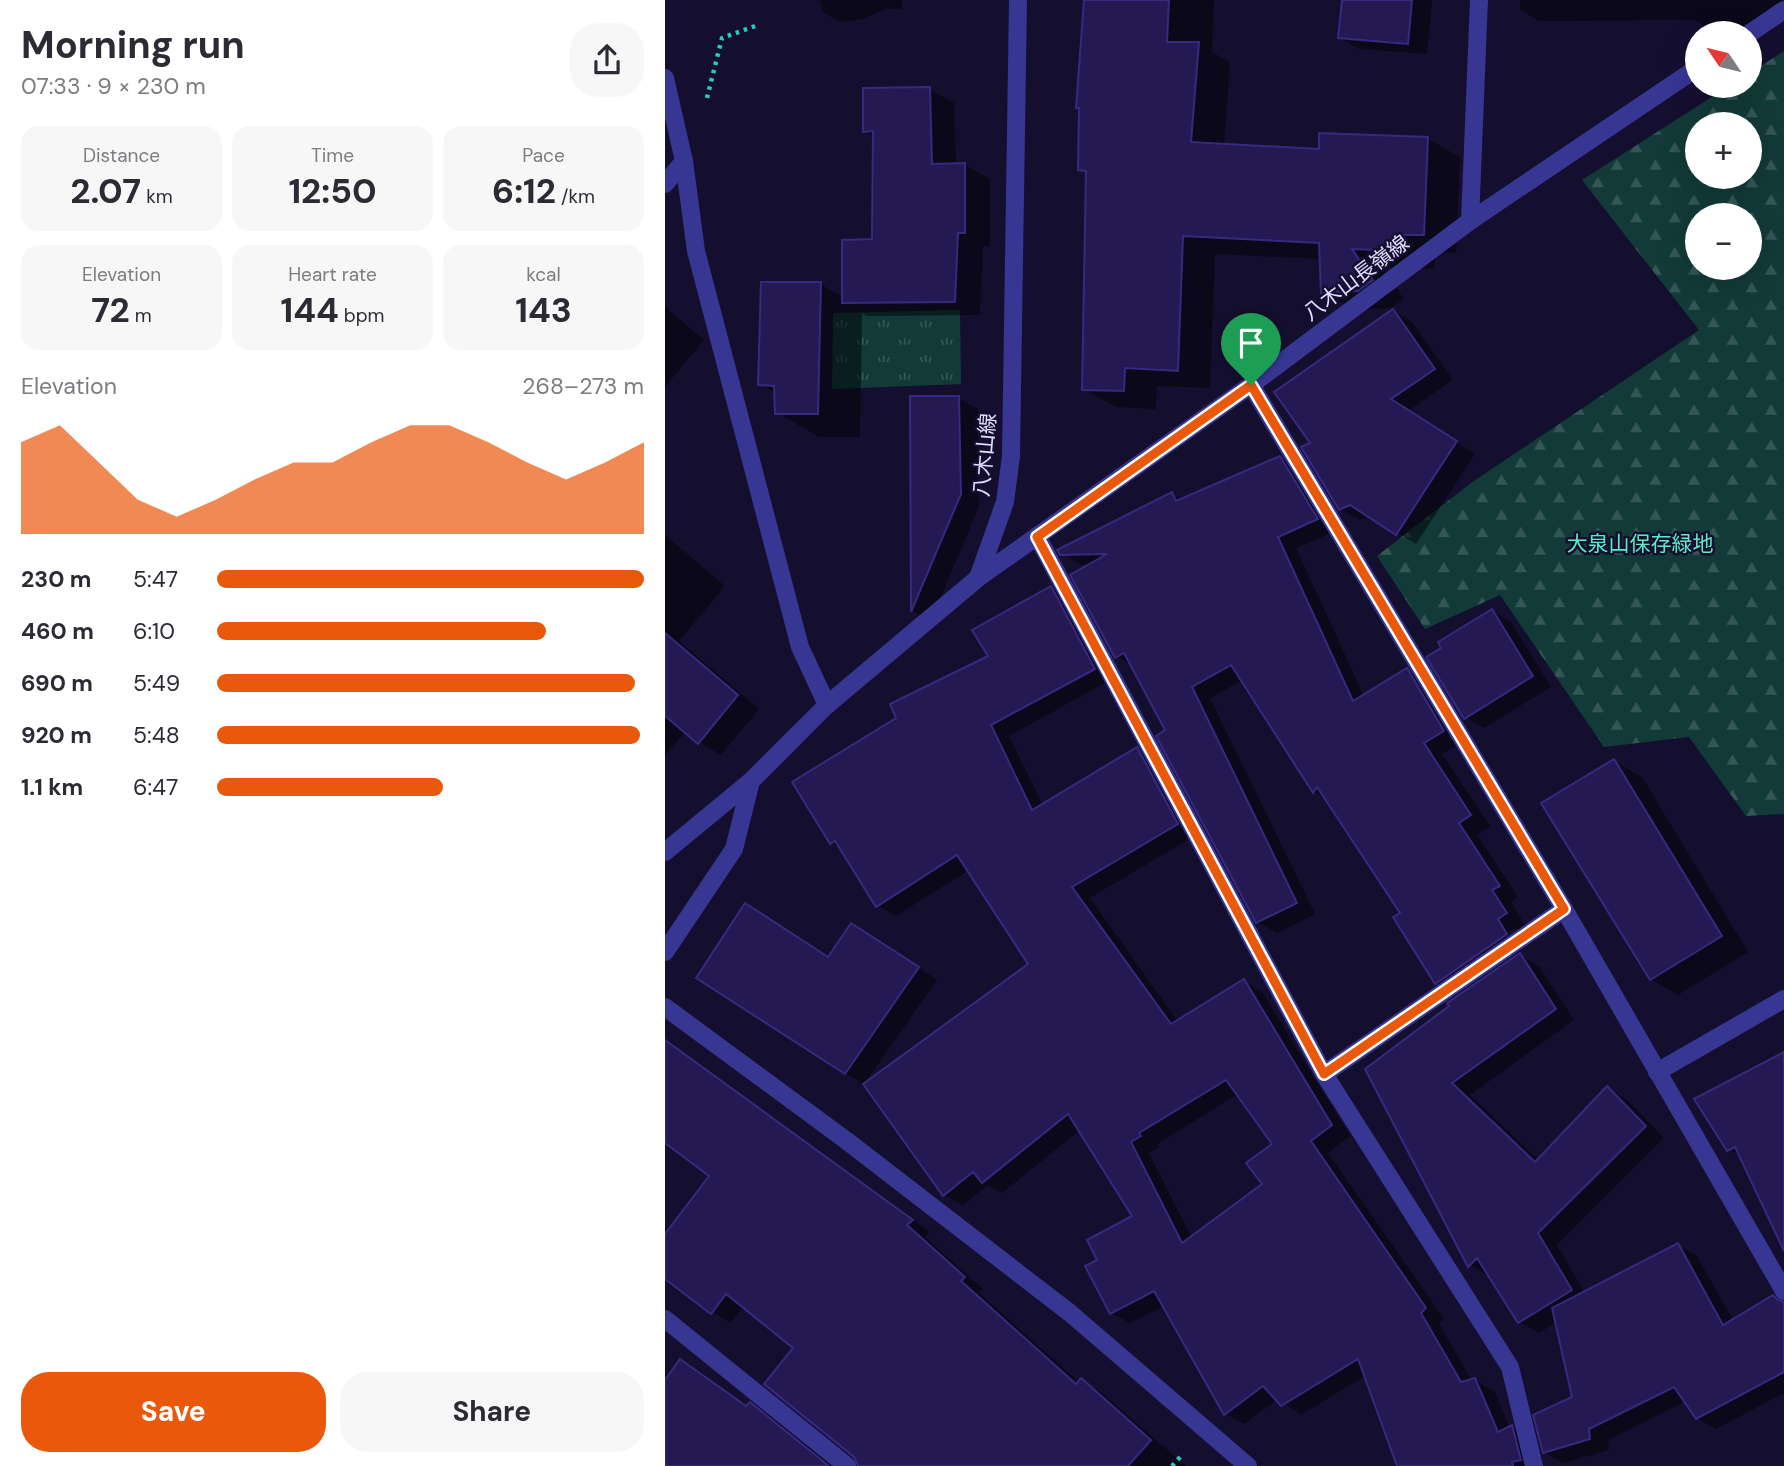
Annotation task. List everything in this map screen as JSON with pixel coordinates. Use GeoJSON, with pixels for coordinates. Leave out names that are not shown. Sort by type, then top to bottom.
{"type":"FeatureCollection","features":[{"type":"Feature","properties":{"kind":"street","name":"八木山線"},"geometry":{"type":"LineString","coordinates":[[978,578],[1005,502],[1011,456],[1017,0]]}},
{"type":"Feature","properties":{"kind":"street"},"geometry":{"type":"LineString","coordinates":[[1470,221],[1479,0]]}},
{"type":"Feature","properties":{"kind":"street"},"geometry":{"type":"LineString","coordinates":[[1762,25],[1784,10]]}},
{"type":"Feature","properties":{"kind":"street","name":"八木山長嶺線"},"geometry":{"type":"LineString","coordinates":[[978,578],[1251,385],[1470,221],[1685,76]]}},
{"type":"Feature","properties":{"kind":"street"},"geometry":{"type":"LineString","coordinates":[[665,78],[684,160],[697,251],[800,647],[827,705]]}},
{"type":"Feature","properties":{"kind":"street"},"geometry":{"type":"LineString","coordinates":[[665,184],[684,160]]}},
{"type":"Feature","properties":{"kind":"street"},"geometry":{"type":"LineString","coordinates":[[1251,385],[1564,909],[1784,1291]]}},
{"type":"Feature","properties":{"kind":"street"},"geometry":{"type":"LineString","coordinates":[[1037,537],[1324,1074],[1510,1367],[1534,1466]]}},
{"type":"Feature","properties":{"kind":"street"},"geometry":{"type":"LineString","coordinates":[[665,852],[751,781],[827,705],[978,578]]}},
{"type":"Feature","properties":{"kind":"street"},"geometry":{"type":"LineString","coordinates":[[665,952],[734,849],[751,781]]}},
{"type":"Feature","properties":{"kind":"street"},"geometry":{"type":"LineString","coordinates":[[1324,1074],[1564,909]]}},
{"type":"Feature","properties":{"kind":"street"},"geometry":{"type":"LineString","coordinates":[[1657,1072],[1784,999]]}},
{"type":"Feature","properties":{"kind":"street"},"geometry":{"type":"LineString","coordinates":[[665,1007],[847,1141],[1070,1312],[1248,1466]]}},
{"type":"Feature","properties":{"kind":"street"},"geometry":{"type":"LineString","coordinates":[[665,1319],[847,1466]]}},
{"type":"Feature","properties":{"kind":"path"},"geometry":{"type":"LineString","coordinates":[[706,105],[722,38],[758,25]]}},
{"type":"Feature","properties":{"kind":"green space","name":"大泉山保存緑地"},"geometry":{"type":"Polygon","coordinates":[[[1784,51],[1784,814],[1746,816],[1689,737],[1604,747],[1500,595],[1425,629],[1377,556],[1471,483],[1699,330],[1582,180],[1685,114],[1685,189],[1762,189],[1762,112],[1688,112],[1710,98],[1762,98],[1762,65],[1784,51]]]}},
{"type":"Feature","properties":{"kind":"green space"},"geometry":{"type":"Polygon","coordinates":[[[960,310],[961,384],[832,389],[833,313],[960,310]]]}},
{"type":"Feature","properties":{"kind":"building"},"geometry":{"type":"Polygon","coordinates":[[[1084,0],[1169,0],[1167,42],[1199,42],[1191,142],[1319,149],[1319,133],[1428,137],[1424,235],[1404,235],[1402,251],[1352,249],[1373,280],[1358,291],[1321,293],[1319,243],[1183,236],[1178,371],[1125,368],[1124,391],[1082,390],[1086,171],[1078,170],[1079,108],[1076,108],[1084,0]]]}},
{"type":"Feature","properties":{"kind":"building"},"geometry":{"type":"Polygon","coordinates":[[[1342,0],[1412,0],[1408,44],[1338,38],[1342,0]]]}},
{"type":"Feature","properties":{"kind":"building"},"geometry":{"type":"Polygon","coordinates":[[[930,87],[932,164],[965,163],[965,233],[958,233],[955,302],[842,303],[842,240],[872,239],[873,131],[863,132],[863,88],[930,87]]]}},
{"type":"Feature","properties":{"kind":"building"},"geometry":{"type":"Polygon","coordinates":[[[761,282],[821,282],[818,414],[775,414],[774,386],[758,385],[761,282]]]}},
{"type":"Feature","properties":{"kind":"building"},"geometry":{"type":"Polygon","coordinates":[[[1393,309],[1435,369],[1391,399],[1457,441],[1396,535],[1350,505],[1339,510],[1301,447],[1310,443],[1274,392],[1393,309]]]}},
{"type":"Feature","properties":{"kind":"building"},"geometry":{"type":"Polygon","coordinates":[[[910,396],[959,396],[961,494],[911,612],[910,396]]]}},
{"type":"Feature","properties":{"kind":"building"},"geometry":{"type":"Polygon","coordinates":[[[1280,456],[1318,519],[1278,537],[1353,701],[1407,668],[1444,731],[1424,743],[1471,815],[1459,823],[1500,886],[1492,890],[1507,913],[1498,919],[1507,934],[1435,984],[1393,917],[1400,913],[1317,787],[1313,793],[1231,665],[1192,687],[1297,903],[1256,923],[1156,736],[1165,730],[1124,653],[1115,658],[1070,575],[1107,554],[1060,555],[1057,550],[1172,492],[1176,501],[1280,456]]]}},
{"type":"Feature","properties":{"kind":"building"},"geometry":{"type":"Polygon","coordinates":[[[1051,586],[1095,669],[991,725],[1032,810],[1137,747],[1178,824],[1072,887],[1171,1024],[1244,979],[1332,1125],[1311,1141],[1426,1308],[1421,1313],[1461,1382],[1475,1378],[1498,1432],[1512,1425],[1521,1460],[1512,1462],[1513,1466],[1397,1466],[1358,1359],[1281,1406],[1263,1386],[1224,1415],[1154,1291],[1110,1314],[1085,1266],[1097,1260],[1087,1240],[1132,1216],[1068,1114],[982,1183],[973,1172],[943,1196],[863,1084],[1028,964],[957,855],[876,907],[835,841],[830,844],[792,782],[896,718],[890,704],[988,656],[972,630],[1051,586]],[[1226,1080],[1139,1133],[1141,1136],[1131,1142],[1182,1243],[1262,1184],[1246,1163],[1272,1144],[1226,1080]]]}},
{"type":"Feature","properties":{"kind":"building"},"geometry":{"type":"Polygon","coordinates":[[[1492,609],[1533,676],[1464,719],[1426,657],[1441,648],[1438,642],[1492,609]]]}},
{"type":"Feature","properties":{"kind":"building"},"geometry":{"type":"Polygon","coordinates":[[[665,633],[738,695],[698,744],[665,716],[665,633]]]}},
{"type":"Feature","properties":{"kind":"building"},"geometry":{"type":"Polygon","coordinates":[[[1614,759],[1722,936],[1650,980],[1541,803],[1614,759]]]}},
{"type":"Feature","properties":{"kind":"building"},"geometry":{"type":"Polygon","coordinates":[[[745,903],[828,957],[851,923],[919,967],[845,1074],[696,978],[745,903]]]}},
{"type":"Feature","properties":{"kind":"building"},"geometry":{"type":"Polygon","coordinates":[[[1520,953],[1556,1009],[1452,1083],[1535,1162],[1607,1086],[1646,1126],[1538,1233],[1572,1290],[1518,1323],[1477,1258],[1468,1267],[1365,1069],[1449,1006],[1447,1003],[1520,953]]]}},
{"type":"Feature","properties":{"kind":"building"},"geometry":{"type":"Polygon","coordinates":[[[665,1040],[913,1220],[907,1225],[965,1277],[961,1281],[1076,1384],[1081,1378],[1151,1440],[1128,1466],[858,1466],[854,1457],[764,1384],[793,1348],[726,1294],[711,1314],[665,1279],[665,1234],[709,1176],[665,1143],[665,1040]]]}},
{"type":"Feature","properties":{"kind":"building"},"geometry":{"type":"Polygon","coordinates":[[[1784,1052],[1784,1251],[1735,1147],[1727,1151],[1694,1099],[1784,1052]]]}},
{"type":"Feature","properties":{"kind":"building"},"geometry":{"type":"Polygon","coordinates":[[[1678,1243],[1723,1325],[1773,1295],[1784,1302],[1784,1372],[1696,1419],[1674,1387],[1589,1429],[1590,1439],[1543,1453],[1533,1415],[1572,1397],[1552,1308],[1678,1243]]]}},
{"type":"Feature","properties":{"kind":"building"},"geometry":{"type":"Polygon","coordinates":[[[680,1359],[746,1406],[750,1402],[829,1466],[665,1466],[665,1380],[680,1359]]]}},
{"type":"Feature","properties":{"kind":"route"},"geometry":{"type":"LineString","coordinates":[[1251,385],[1564,909],[1324,1074],[1037,537],[1251,385]]}}]}
